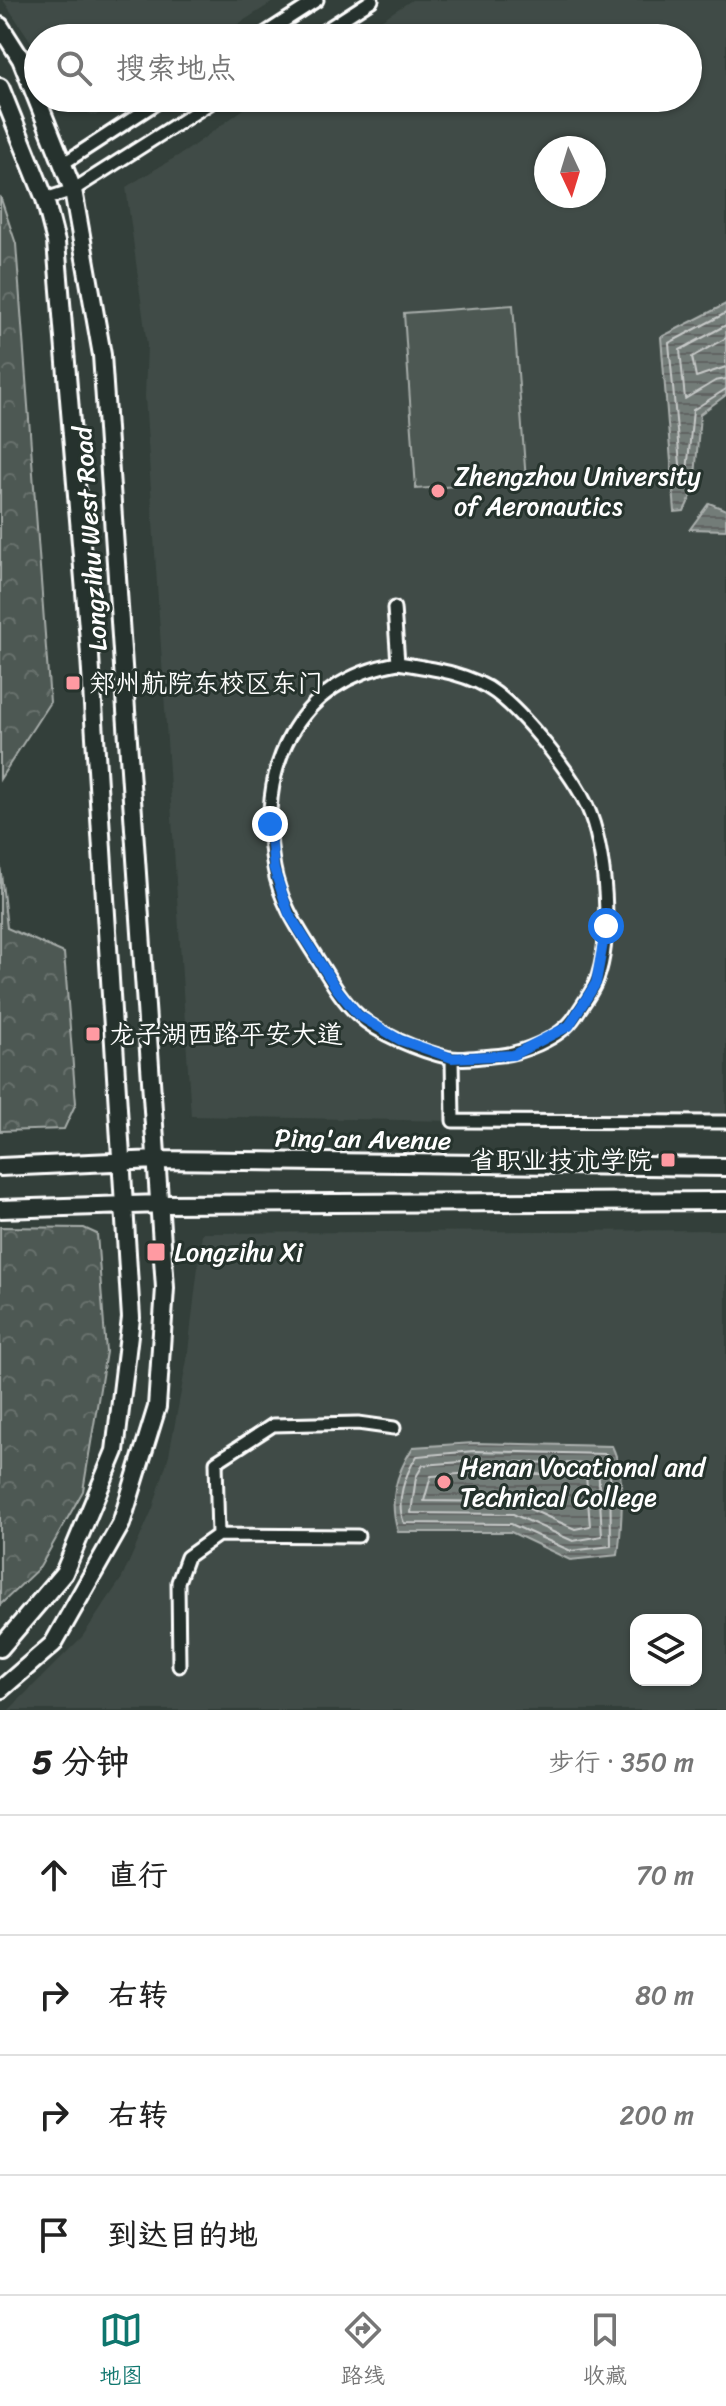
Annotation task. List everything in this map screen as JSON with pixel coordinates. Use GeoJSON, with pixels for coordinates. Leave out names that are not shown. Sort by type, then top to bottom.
{"type":"FeatureCollection","features":[{"type":"Feature","properties":{"kind":"street"},"geometry":{"type":"LineString","coordinates":[[280,24],[317,0]]}},
{"type":"Feature","properties":{"kind":"street"},"geometry":{"type":"LineString","coordinates":[[335,24],[372,0]]}},
{"type":"Feature","properties":{"kind":"street","name":"Longzihu West Road"},"geometry":{"type":"LineString","coordinates":[[0,26],[24,66]]}},
{"type":"Feature","properties":{"kind":"street","name":"Longzihu West Road"},"geometry":{"type":"LineString","coordinates":[[0,87],[45,199],[56,242],[89,640],[131,1318],[115,1451],[64,1573],[0,1648]]}},
{"type":"Feature","properties":{"kind":"street","name":"Longzihu West Road"},"geometry":{"type":"LineString","coordinates":[[0,1690],[53,1644],[121,1524],[157,1407],[165,1288],[162,1204],[102,355],[73,190],[43,112]]}},
{"type":"Feature","properties":{"kind":"street"},"geometry":{"type":"LineString","coordinates":[[64,163],[142,112]]}},
{"type":"Feature","properties":{"kind":"street"},"geometry":{"type":"LineString","coordinates":[[45,199],[73,190],[196,112]]}},
{"type":"Feature","properties":{"kind":"street"},"geometry":{"type":"LineString","coordinates":[[394,608],[398,663]]}},
{"type":"Feature","properties":{"kind":"street"},"geometry":{"type":"LineString","coordinates":[[398,663],[443,671],[495,692],[539,736],[587,806],[601,862],[606,926],[596,983],[569,1026],[513,1055],[452,1058],[400,1040],[358,1015],[336,988],[289,914],[274,869],[270,824],[272,783],[281,750],[297,721],[323,693],[375,667],[398,663]]}},
{"type":"Feature","properties":{"kind":"street"},"geometry":{"type":"LineString","coordinates":[[452,1058],[453,1121],[726,1122]]}},
{"type":"Feature","properties":{"kind":"street","name":"Ping'an Avenue"},"geometry":{"type":"LineString","coordinates":[[0,1167],[157,1160],[726,1167]]}},
{"type":"Feature","properties":{"kind":"street"},"geometry":{"type":"LineString","coordinates":[[0,1209],[162,1204],[726,1201]]}},
{"type":"Feature","properties":{"kind":"street"},"geometry":{"type":"LineString","coordinates":[[218,1535],[216,1462],[273,1425],[358,1423],[394,1428]]}},
{"type":"Feature","properties":{"kind":"street"},"geometry":{"type":"LineString","coordinates":[[179,1666],[178,1582],[187,1557],[218,1535],[358,1536]]}},
{"type":"Feature","properties":{"kind":"shaded area"},"geometry":{"type":"Polygon","coordinates":[[[3,0],[276,0],[238,24],[24,24],[24,31],[3,0]]]}},
{"type":"Feature","properties":{"kind":"shaded area","name":"Zhengzhou University of Aeronautics"},"geometry":{"type":"Polygon","coordinates":[[[412,0],[726,0],[726,1126],[191,1116],[145,396],[147,345],[126,187],[186,151],[240,112],[702,112],[702,24],[375,24],[412,0]]]}},
{"type":"Feature","properties":{"kind":"shaded area","name":"Henan Vocational and Technical College"},"geometry":{"type":"Polygon","coordinates":[[[726,1230],[726,1710],[9,1710],[82,1637],[122,1578],[153,1508],[169,1455],[187,1360],[202,1233],[726,1230]]]}},
{"type":"Feature","properties":{"kind":"green space"},"geometry":{"type":"Polygon","coordinates":[[[0,196],[16,244],[50,702],[0,779],[0,196]]]}},
{"type":"Feature","properties":{"kind":"green space"},"geometry":{"type":"Polygon","coordinates":[[[513,305],[526,481],[416,489],[404,313],[513,305]]]}},
{"type":"Feature","properties":{"kind":"green space"},"geometry":{"type":"Polygon","coordinates":[[[0,864],[7,928],[64,953],[76,1103],[64,1129],[0,1131],[0,864]]]}},
{"type":"Feature","properties":{"kind":"green space"},"geometry":{"type":"Polygon","coordinates":[[[0,1227],[84,1228],[97,1234],[106,1352],[83,1491],[40,1567],[0,1605],[0,1227]]]}},
{"type":"Feature","properties":{"kind":"water"},"geometry":{"type":"Polygon","coordinates":[[[726,304],[726,395],[700,414],[694,490],[684,511],[675,512],[661,337],[726,304]]]}},
{"type":"Feature","properties":{"kind":"water"},"geometry":{"type":"Polygon","coordinates":[[[709,503],[726,510],[726,530],[690,529],[709,503]]]}},
{"type":"Feature","properties":{"kind":"water"},"geometry":{"type":"Polygon","coordinates":[[[474,1443],[612,1446],[621,1485],[618,1555],[570,1560],[511,1532],[398,1532],[394,1509],[395,1488],[413,1447],[474,1443]]]}},
{"type":"Feature","properties":{"kind":"place","name":"Zhengzhou University of Aeronautics"},"geometry":{"type":"Point","coordinates":[438,491]}},
{"type":"Feature","properties":{"kind":"place","name":"郑州航院东校区东门"},"geometry":{"type":"Point","coordinates":[73,683]}},
{"type":"Feature","properties":{"kind":"place","name":"龙子湖西路平安大道"},"geometry":{"type":"Point","coordinates":[93,1034]}},
{"type":"Feature","properties":{"kind":"place","name":"省职业技术学院"},"geometry":{"type":"Point","coordinates":[668,1160]}},
{"type":"Feature","properties":{"kind":"place","name":"Longzihu Xi"},"geometry":{"type":"Point","coordinates":[156,1252]}},
{"type":"Feature","properties":{"kind":"place","name":"Henan Vocational and Technical College"},"geometry":{"type":"Point","coordinates":[444,1482]}},
{"type":"Feature","properties":{"kind":"route"},"geometry":{"type":"LineString","coordinates":[[270,824],[274,869],[289,914],[336,988],[358,1015],[400,1040],[452,1058],[513,1055],[569,1026],[596,983],[606,926]]}}]}
